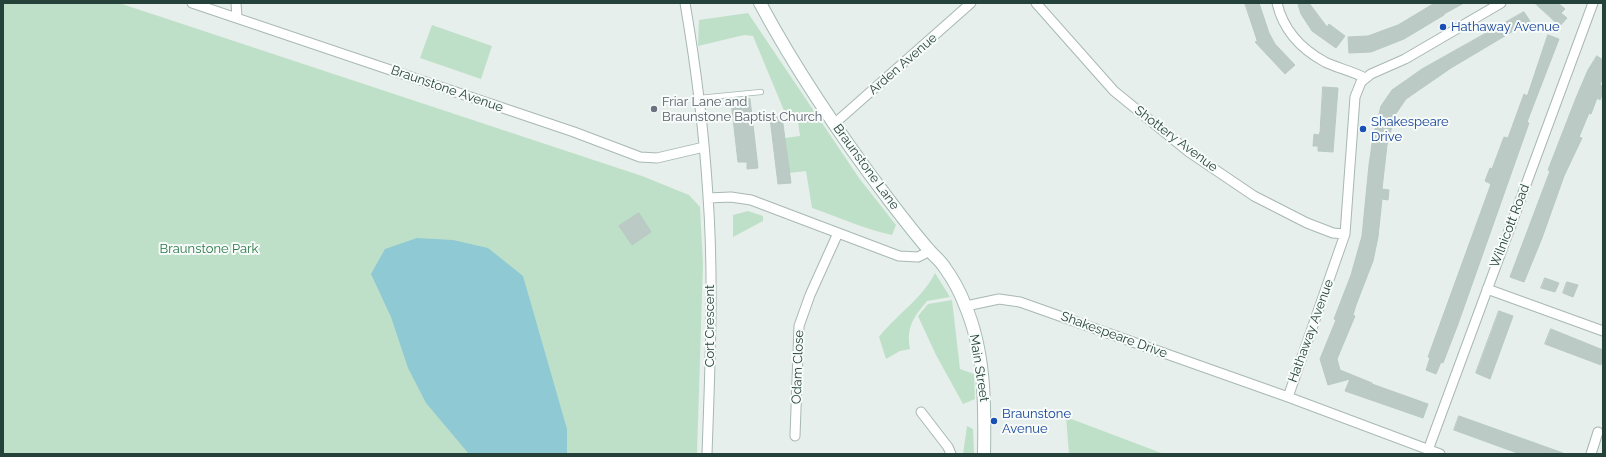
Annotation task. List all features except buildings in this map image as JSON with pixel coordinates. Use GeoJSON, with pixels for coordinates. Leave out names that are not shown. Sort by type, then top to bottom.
{"type":"FeatureCollection","features":[{"type":"Feature","properties":{"kind":"street","name":"Braunstone Avenue"},"geometry":{"type":"LineString","coordinates":[[192,3],[574,132],[640,157],[656,158],[704,147]]}},
{"type":"Feature","properties":{"kind":"street"},"geometry":{"type":"LineString","coordinates":[[236,3],[237,17]]}},
{"type":"Feature","properties":{"kind":"street","name":"Cort Crescent"},"geometry":{"type":"LineString","coordinates":[[686,3],[699,98],[708,198],[709,378],[707,454]]}},
{"type":"Feature","properties":{"kind":"street","name":"Braunstone Lane"},"geometry":{"type":"LineString","coordinates":[[760,3],[791,59],[834,124],[889,199],[930,251],[945,266],[955,282],[966,306]]}},
{"type":"Feature","properties":{"kind":"street","name":"Arden Avenue"},"geometry":{"type":"LineString","coordinates":[[834,124],[972,3]]}},
{"type":"Feature","properties":{"kind":"street","name":"Shottery Avenue"},"geometry":{"type":"LineString","coordinates":[[1036,3],[1114,91],[1189,152],[1254,196],[1307,223],[1333,233],[1344,234]]}},
{"type":"Feature","properties":{"kind":"street"},"geometry":{"type":"LineString","coordinates":[[1277,3],[1280,15],[1298,44],[1324,62],[1365,78],[1405,59],[1501,3]]}},
{"type":"Feature","properties":{"kind":"street","name":"Wilnicott Road"},"geometry":{"type":"LineString","coordinates":[[1428,450],[1593,3]]}},
{"type":"Feature","properties":{"kind":"street","name":"Hathaway Avenue"},"geometry":{"type":"LineString","coordinates":[[1288,397],[1344,234],[1356,97],[1358,88],[1365,78]]}},
{"type":"Feature","properties":{"kind":"street"},"geometry":{"type":"LineString","coordinates":[[708,198],[731,197],[751,200],[899,256],[918,257],[930,251]]}},
{"type":"Feature","properties":{"kind":"street","name":"Odam Close"},"geometry":{"type":"LineString","coordinates":[[795,436],[799,326],[810,295],[838,233]]}},
{"type":"Feature","properties":{"kind":"street"},"geometry":{"type":"LineString","coordinates":[[1487,289],[1603,331]]}},
{"type":"Feature","properties":{"kind":"street","name":"Shakespeare Drive"},"geometry":{"type":"LineString","coordinates":[[966,306],[999,299],[1020,302],[1288,397],[1440,454]]}},
{"type":"Feature","properties":{"kind":"street","name":"Main Street"},"geometry":{"type":"LineString","coordinates":[[966,306],[975,338],[983,386],[985,407],[984,454]]}},
{"type":"Feature","properties":{"kind":"street"},"geometry":{"type":"LineString","coordinates":[[921,412],[948,447],[951,454]]}},
{"type":"Feature","properties":{"kind":"street"},"geometry":{"type":"LineString","coordinates":[[1591,454],[1598,432]]}},
{"type":"Feature","properties":{"kind":"lane"},"geometry":{"type":"LineString","coordinates":[[699,98],[761,92]]}},
{"type":"Feature","properties":{"kind":"green space","name":"Braunstone Park"},"geometry":{"type":"Polygon","coordinates":[[[3,3],[119,3],[642,176],[689,195],[700,207],[703,264],[697,454],[3,454],[3,3]]]}},
{"type":"Feature","properties":{"kind":"green space"},"geometry":{"type":"Polygon","coordinates":[[[748,13],[859,178],[896,225],[892,235],[812,208],[806,171],[789,173],[785,138],[800,136],[797,115],[788,116],[785,113],[753,36],[744,35],[698,46],[699,20],[748,13]]]}},
{"type":"Feature","properties":{"kind":"green space"},"geometry":{"type":"Polygon","coordinates":[[[432,25],[492,46],[481,79],[420,58],[432,25]]]}},
{"type":"Feature","properties":{"kind":"green space"},"geometry":{"type":"Polygon","coordinates":[[[748,211],[763,216],[763,221],[733,237],[733,215],[748,211]]]}},
{"type":"Feature","properties":{"kind":"green space"},"geometry":{"type":"Polygon","coordinates":[[[935,273],[950,297],[927,301],[912,322],[909,334],[910,349],[900,351],[886,359],[879,337],[923,291],[935,273]]]}},
{"type":"Feature","properties":{"kind":"green space"},"geometry":{"type":"Polygon","coordinates":[[[952,300],[960,369],[974,374],[975,399],[963,404],[936,355],[918,316],[928,304],[952,300]]]}},
{"type":"Feature","properties":{"kind":"green space"},"geometry":{"type":"Polygon","coordinates":[[[1066,417],[1164,454],[1069,454],[1066,417]]]}},
{"type":"Feature","properties":{"kind":"green space"},"geometry":{"type":"Polygon","coordinates":[[[967,426],[973,429],[974,454],[963,454],[967,426]]]}},
{"type":"Feature","properties":{"kind":"water"},"geometry":{"type":"Polygon","coordinates":[[[417,238],[453,240],[488,248],[523,276],[567,429],[567,454],[469,454],[426,403],[408,368],[391,317],[371,274],[385,249],[417,238]]]}},
{"type":"Feature","properties":{"kind":"place","name":"Hathaway Avenue"},"geometry":{"type":"Point","coordinates":[1443,27]}},
{"type":"Feature","properties":{"kind":"place","name":"Friar Lane and Braunstone Baptist Church"},"geometry":{"type":"Point","coordinates":[654,109]}},
{"type":"Feature","properties":{"kind":"place","name":"Shakespeare Drive"},"geometry":{"type":"Point","coordinates":[1363,129]}},
{"type":"Feature","properties":{"kind":"place","name":"Braunstone Avenue"},"geometry":{"type":"Point","coordinates":[994,421]}}]}
